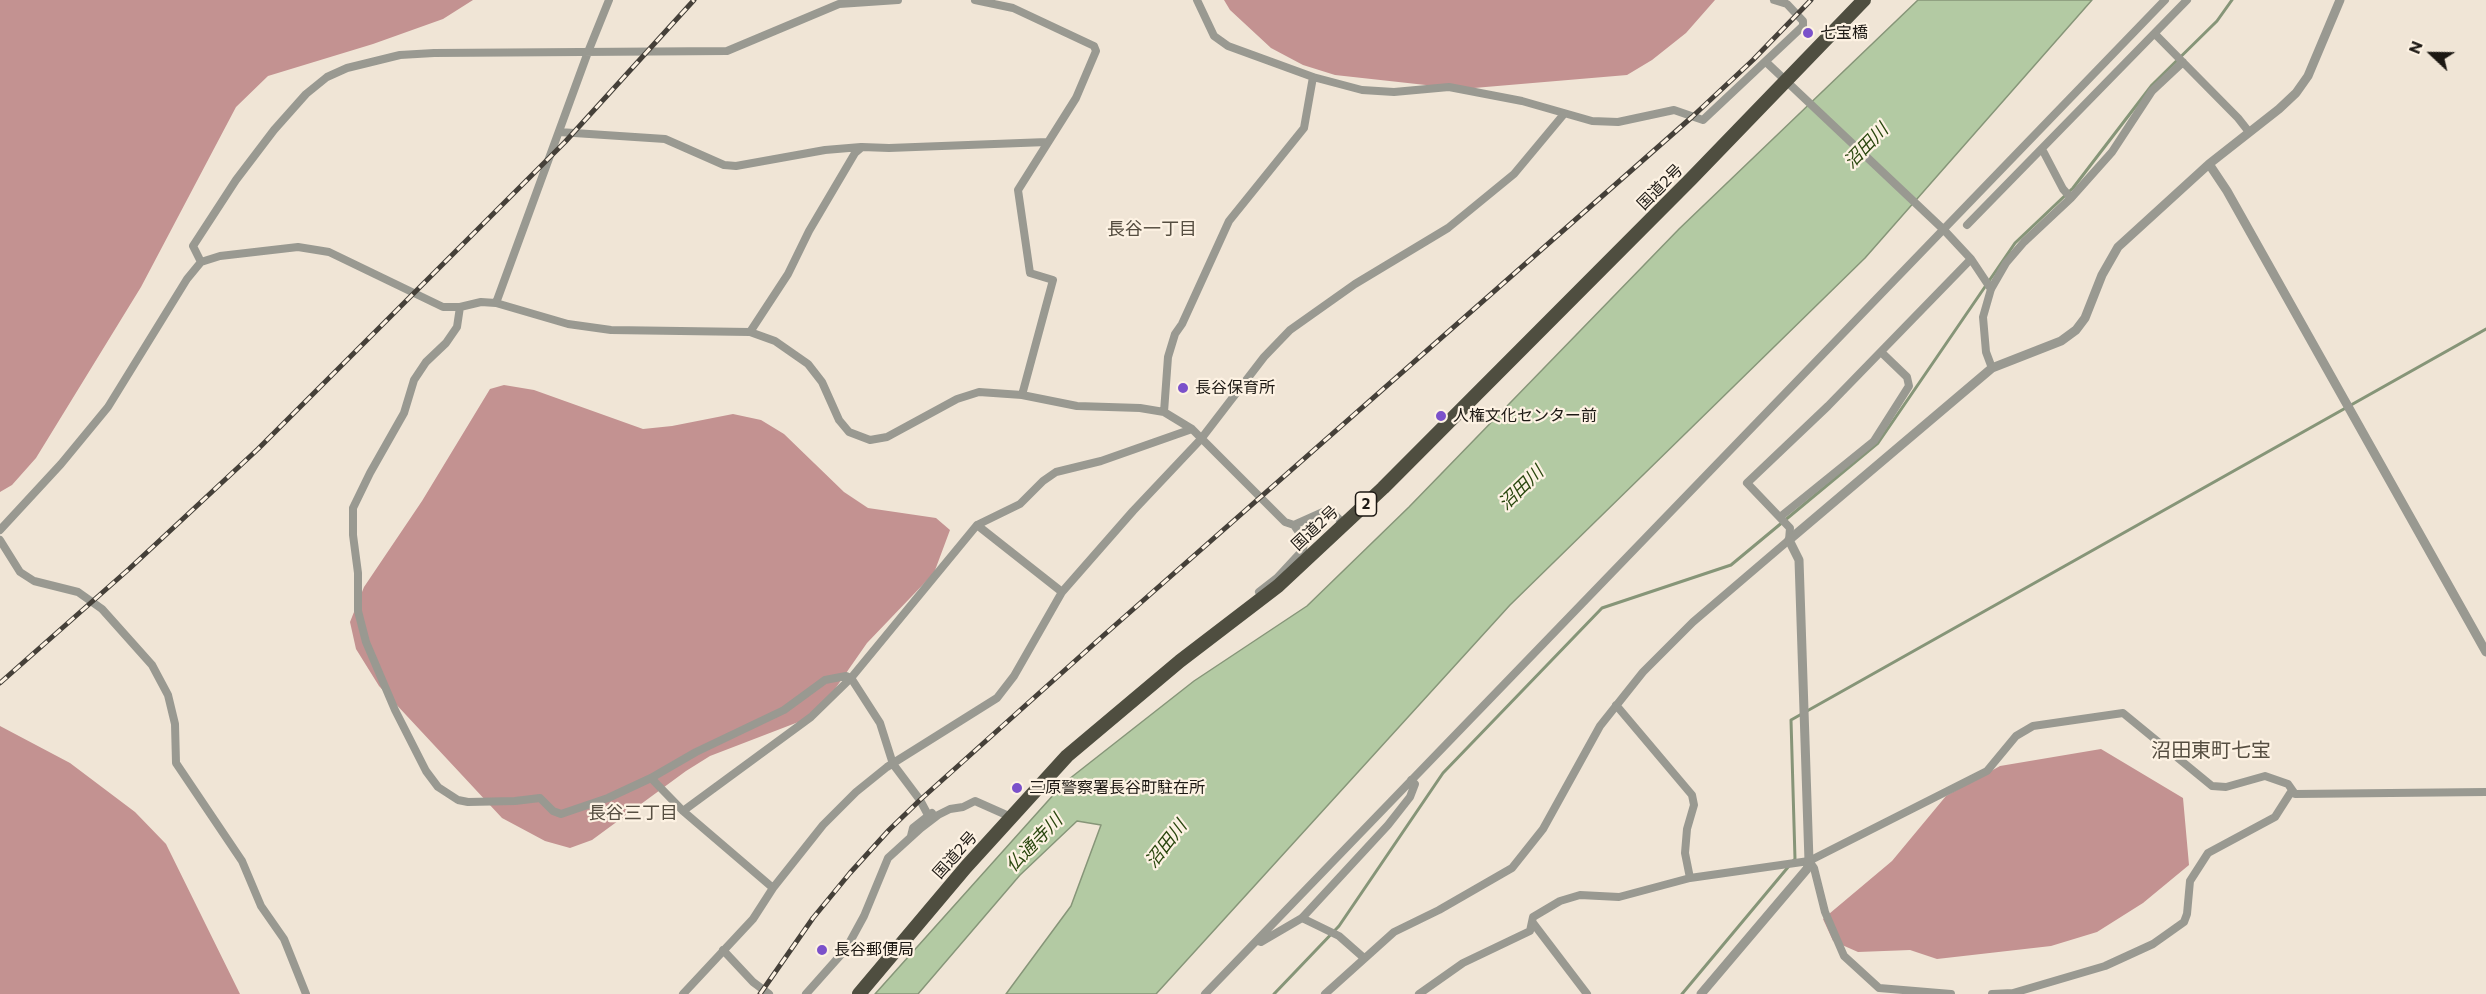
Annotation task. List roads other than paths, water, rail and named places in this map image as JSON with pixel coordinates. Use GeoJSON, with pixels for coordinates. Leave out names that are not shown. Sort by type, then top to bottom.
{"type":"FeatureCollection","features":[{"type":"Feature","properties":{"kind":"highway","name":"国道2号"},"geometry":{"type":"LineString","coordinates":[[859,994],[936,901],[1067,756],[1180,661],[1278,586],[1344,524],[1518,354],[1864,0]]}},
{"type":"Feature","properties":{"kind":"street"},"geometry":{"type":"LineString","coordinates":[[496,303],[609,0]]}},
{"type":"Feature","properties":{"kind":"street"},"geometry":{"type":"LineString","coordinates":[[201,262],[193,246],[236,180],[274,130],[306,94],[327,77],[347,68],[400,55],[434,52],[727,51],[839,4],[898,0]]}},
{"type":"Feature","properties":{"kind":"street"},"geometry":{"type":"LineString","coordinates":[[975,0],[1014,4],[1095,46],[1096,51],[1076,98],[1018,190],[1030,273],[1053,280],[1022,395]]}},
{"type":"Feature","properties":{"kind":"street"},"geometry":{"type":"LineString","coordinates":[[1197,0],[1214,36],[1228,46],[1312,77],[1362,90],[1394,92],[1449,87],[1522,101],[1592,121],[1618,122],[1674,110],[1703,120],[1803,26],[1803,21],[1789,2],[1774,0]]}},
{"type":"Feature","properties":{"kind":"street"},"geometry":{"type":"LineString","coordinates":[[1205,994],[1941,228],[2165,0]]}},
{"type":"Feature","properties":{"kind":"street"},"geometry":{"type":"LineString","coordinates":[[1967,225],[2187,0]]}},
{"type":"Feature","properties":{"kind":"street"},"geometry":{"type":"LineString","coordinates":[[1325,994],[1394,932],[1439,910],[1512,868],[1543,829],[1600,726],[1643,672],[1693,622],[1992,368],[2061,341],[2076,330],[2085,318],[2102,275],[2118,247],[2209,164],[2296,93],[2308,76],[2340,0]]}},
{"type":"Feature","properties":{"kind":"street"},"geometry":{"type":"LineString","coordinates":[[2155,34],[2249,132]]}},
{"type":"Feature","properties":{"kind":"street"},"geometry":{"type":"LineString","coordinates":[[1766,62],[1941,228],[1971,259],[1991,289]]}},
{"type":"Feature","properties":{"kind":"street"},"geometry":{"type":"LineString","coordinates":[[1992,368],[1986,352],[1983,317],[1991,289],[2006,263],[2024,242],[2071,198],[2112,152],[2152,91],[2183,62]]}},
{"type":"Feature","properties":{"kind":"street"},"geometry":{"type":"LineString","coordinates":[[1164,412],[1168,357],[1175,334],[1182,324],[1229,222],[1304,128],[1312,77]]}},
{"type":"Feature","properties":{"kind":"street"},"geometry":{"type":"LineString","coordinates":[[683,994],[753,919],[773,888],[823,825],[856,792],[892,764],[997,698],[1014,676],[1062,592],[1133,511],[1201,439],[1264,357],[1290,330],[1355,284],[1448,228],[1514,174],[1564,114]]}},
{"type":"Feature","properties":{"kind":"street"},"geometry":{"type":"LineString","coordinates":[[559,132],[665,139],[724,165],[736,166],[825,150],[862,147],[1047,142]]}},
{"type":"Feature","properties":{"kind":"street"},"geometry":{"type":"LineString","coordinates":[[750,332],[788,274],[809,231],[855,153],[862,147]]}},
{"type":"Feature","properties":{"kind":"street"},"geometry":{"type":"LineString","coordinates":[[2042,149],[2063,189],[2071,198]]}},
{"type":"Feature","properties":{"kind":"street"},"geometry":{"type":"LineString","coordinates":[[2209,164],[2227,191],[2486,651]]}},
{"type":"Feature","properties":{"kind":"street"},"geometry":{"type":"LineString","coordinates":[[0,530],[68,456],[108,407],[187,279],[201,262],[220,256],[298,247],[328,252],[443,307],[460,308],[481,302],[496,303],[587,328],[750,332],[775,341],[808,364],[822,382],[839,420],[849,432],[870,440],[887,437],[957,399],[979,392],[1022,395],[1077,406],[1140,408],[1164,412],[1192,429],[1285,522],[1294,525],[1304,540],[1303,550],[1277,578],[1247,602],[1250,607]]}},
{"type":"Feature","properties":{"kind":"street"},"geometry":{"type":"LineString","coordinates":[[1701,994],[1807,869],[1809,861],[1799,560],[1789,540],[1790,528],[1747,483],[1828,406],[1971,259]]}},
{"type":"Feature","properties":{"kind":"street"},"geometry":{"type":"LineString","coordinates":[[460,308],[458,327],[446,343],[426,362],[414,380],[404,413],[370,472],[353,508],[353,535],[358,573],[358,611],[366,642],[395,710],[426,771],[438,787],[458,800],[515,801],[540,798],[553,811],[561,814],[608,798],[651,778],[696,752],[784,710],[825,680],[846,676],[851,678],[880,723],[892,764],[920,800],[928,815]]}},
{"type":"Feature","properties":{"kind":"street"},"geometry":{"type":"LineString","coordinates":[[1780,517],[1874,441],[1909,386],[1907,377],[1881,352]]}},
{"type":"Feature","properties":{"kind":"street"},"geometry":{"type":"LineString","coordinates":[[683,812],[811,717],[851,678],[977,525],[1020,504],[1043,481],[1056,472],[1101,461],[1192,429]]}},
{"type":"Feature","properties":{"kind":"street"},"geometry":{"type":"LineString","coordinates":[[1294,525],[1323,512],[1335,514],[1344,524]]}},
{"type":"Feature","properties":{"kind":"street"},"geometry":{"type":"LineString","coordinates":[[977,525],[1062,592]]}},
{"type":"Feature","properties":{"kind":"street"},"geometry":{"type":"LineString","coordinates":[[0,540],[20,572],[34,581],[78,592],[102,609],[153,665],[168,695],[173,714],[176,763],[242,861],[261,906],[284,939],[306,994]]}},
{"type":"Feature","properties":{"kind":"street"},"geometry":{"type":"LineString","coordinates":[[1617,705],[1692,795],[1694,805],[1687,829],[1685,853],[1690,878]]}},
{"type":"Feature","properties":{"kind":"street"},"geometry":{"type":"LineString","coordinates":[[1419,994],[1462,963],[1530,931],[1533,917],[1560,901],[1580,895],[1619,897],[1690,878],[1809,861],[1987,771],[2016,736],[2033,726],[2123,712],[2212,786],[2226,787],[2265,776],[2288,784],[2291,792],[2295,794],[2486,792]]}},
{"type":"Feature","properties":{"kind":"street"},"geometry":{"type":"LineString","coordinates":[[651,778],[683,812],[773,888]]}},
{"type":"Feature","properties":{"kind":"street"},"geometry":{"type":"LineString","coordinates":[[1256,941],[1261,942],[1302,918],[1388,825],[1410,797],[1415,784],[1411,780]]}},
{"type":"Feature","properties":{"kind":"street"},"geometry":{"type":"LineString","coordinates":[[1992,994],[2013,993],[2105,966],[2153,944],[2184,922],[2187,914],[2190,881],[2208,853],[2275,817],[2291,792]]}},
{"type":"Feature","properties":{"kind":"street"},"geometry":{"type":"LineString","coordinates":[[910,838],[913,828],[928,815],[940,809],[963,807],[975,801],[1011,817]]}},
{"type":"Feature","properties":{"kind":"street"},"geometry":{"type":"LineString","coordinates":[[806,994],[846,950],[864,916],[888,858],[938,815],[950,809]]}},
{"type":"Feature","properties":{"kind":"street"},"geometry":{"type":"LineString","coordinates":[[1809,861],[1814,868],[1825,912],[1844,956],[1879,988],[1951,994]]}},
{"type":"Feature","properties":{"kind":"street"},"geometry":{"type":"LineString","coordinates":[[1302,918],[1339,936],[1364,958]]}},
{"type":"Feature","properties":{"kind":"street"},"geometry":{"type":"LineString","coordinates":[[1533,923],[1582,993]]}},
{"type":"Feature","properties":{"kind":"street"},"geometry":{"type":"LineString","coordinates":[[723,950],[753,982],[769,994]]}},
{"type":"Feature","properties":{"kind":"water"},"geometry":{"type":"Polygon","coordinates":[[[1918,0],[2092,0],[1865,258],[1510,605],[1156,994],[1006,994],[1071,906],[1101,825],[1077,821],[1020,875],[918,994],[875,994],[1064,783],[1194,681],[1307,606],[1409,507],[1679,229],[1918,0]]]}},
{"type":"Feature","properties":{"kind":"waterway"},"geometry":{"type":"LineString","coordinates":[[1274,994],[1339,926],[1443,773],[1602,608],[1731,565],[1878,443],[2015,243],[2073,188],[2152,85],[2217,21],[2232,0]]}},
{"type":"Feature","properties":{"kind":"waterway"},"geometry":{"type":"LineString","coordinates":[[1793,861],[1795,859],[1791,720],[2486,329]]}},
{"type":"Feature","properties":{"kind":"waterway"},"geometry":{"type":"LineString","coordinates":[[1682,994],[1789,866]]}},
{"type":"Feature","properties":{"kind":"railway"},"geometry":{"type":"LineString","coordinates":[[0,683],[129,569],[258,449],[565,142],[694,0]]}},
{"type":"Feature","properties":{"kind":"railway"},"geometry":{"type":"LineString","coordinates":[[760,994],[813,918],[850,873],[920,800],[1692,117],[1753,60],[1811,0]]}},
{"type":"Feature","properties":{"kind":"place","name":"七宝橋"},"geometry":{"type":"Point","coordinates":[1808,33]}},
{"type":"Feature","properties":{"kind":"place","name":"長谷保育所"},"geometry":{"type":"Point","coordinates":[1183,388]}},
{"type":"Feature","properties":{"kind":"place","name":"人権文化センター前"},"geometry":{"type":"Point","coordinates":[1441,416]}},
{"type":"Feature","properties":{"kind":"place","name":"三原警察署長谷町駐在所"},"geometry":{"type":"Point","coordinates":[1017,788]}},
{"type":"Feature","properties":{"kind":"place","name":"長谷郵便局"},"geometry":{"type":"Point","coordinates":[822,950]}},
{"type":"Feature","properties":{"kind":"district","name":"長谷一丁目"},"geometry":{"type":"Point","coordinates":[1152,229]}},
{"type":"Feature","properties":{"kind":"district","name":"沼田東町七宝"},"geometry":{"type":"Point","coordinates":[2211,750]}},
{"type":"Feature","properties":{"kind":"district","name":"長谷三丁目"},"geometry":{"type":"Point","coordinates":[633,813]}},
{"type":"Feature","properties":{"kind":"water label","name":"沼田川"},"geometry":{"type":"Point","coordinates":[1866,146]}},
{"type":"Feature","properties":{"kind":"water label","name":"沼田川"},"geometry":{"type":"Point","coordinates":[1521,488]}},
{"type":"Feature","properties":{"kind":"water label","name":"仏通寺川"},"geometry":{"type":"Point","coordinates":[1034,843]}},
{"type":"Feature","properties":{"kind":"water label","name":"沼田川"},"geometry":{"type":"Point","coordinates":[1166,844]}}]}
